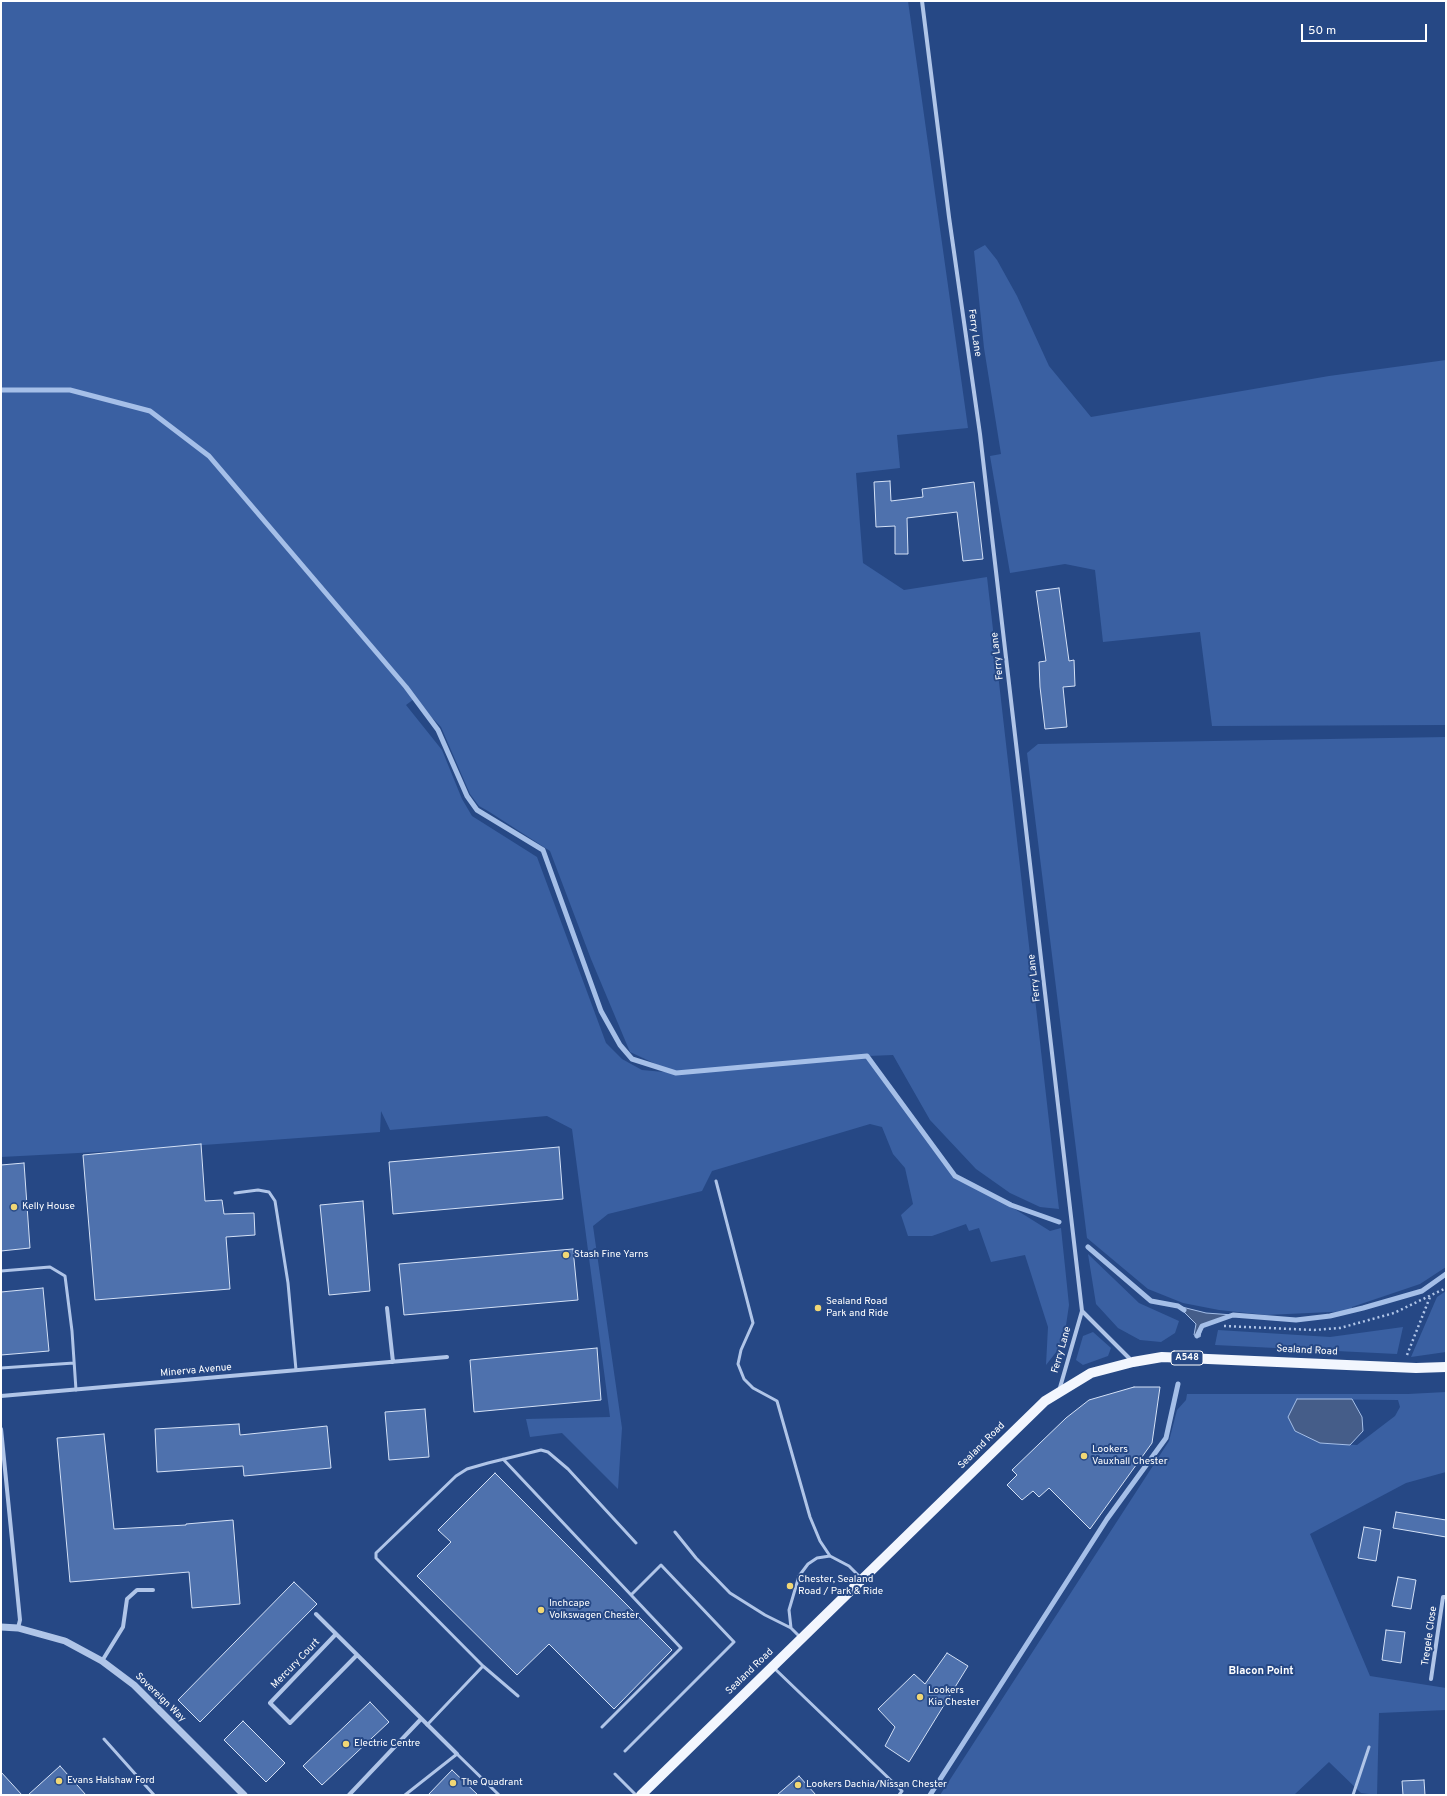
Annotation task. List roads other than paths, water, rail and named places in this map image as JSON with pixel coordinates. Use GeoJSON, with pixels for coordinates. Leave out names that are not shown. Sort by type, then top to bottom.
{"type":"FeatureCollection","features":[{"type":"Feature","properties":{"kind":"main road","name":"Sealand Road"},"geometry":{"type":"LineString","coordinates":[[641,1795],[1045,1401],[1091,1373],[1133,1362],[1162,1357],[1402,1368],[1446,1367]]}},
{"type":"Feature","properties":{"kind":"street","name":"Ferry Lane"},"geometry":{"type":"LineString","coordinates":[[922,1],[949,217],[980,434],[1082,1311],[1058,1393]]}},
{"type":"Feature","properties":{"kind":"street"},"geometry":{"type":"LineString","coordinates":[[387,1308],[393,1362]]}},
{"type":"Feature","properties":{"kind":"street"},"geometry":{"type":"LineString","coordinates":[[1082,1311],[1133,1362]]}},
{"type":"Feature","properties":{"kind":"street","name":"Minerva Avenue"},"geometry":{"type":"LineString","coordinates":[[1,1396],[447,1357]]}},
{"type":"Feature","properties":{"kind":"street"},"geometry":{"type":"LineString","coordinates":[[1,1429],[20,1620],[18,1628]]}},
{"type":"Feature","properties":{"kind":"street"},"geometry":{"type":"LineString","coordinates":[[102,1661],[123,1627],[127,1599],[137,1590],[153,1590]]}},
{"type":"Feature","properties":{"kind":"street","name":"Tregele Close"},"geometry":{"type":"LineString","coordinates":[[1431,1679],[1443,1597],[1446,1598]]}},
{"type":"Feature","properties":{"kind":"street"},"geometry":{"type":"LineString","coordinates":[[316,1614],[457,1754]]}},
{"type":"Feature","properties":{"kind":"street","name":"Sovereign Way"},"geometry":{"type":"LineString","coordinates":[[1,1627],[18,1628],[65,1641],[102,1661],[134,1685],[244,1795]]}},
{"type":"Feature","properties":{"kind":"street","name":"Mercury Court"},"geometry":{"type":"LineString","coordinates":[[336,1634],[270,1703],[290,1723],[358,1655]]}},
{"type":"Feature","properties":{"kind":"street"},"geometry":{"type":"LineString","coordinates":[[349,1795],[421,1719]]}},
{"type":"Feature","properties":{"kind":"lane"},"geometry":{"type":"LineString","coordinates":[[716,1181],[753,1324],[741,1350],[738,1364],[744,1379],[753,1388],[777,1401],[810,1517],[820,1541],[830,1556],[848,1566],[863,1580]]}},
{"type":"Feature","properties":{"kind":"lane"},"geometry":{"type":"LineString","coordinates":[[235,1193],[258,1190],[269,1192],[275,1201],[288,1283],[296,1370]]}},
{"type":"Feature","properties":{"kind":"lane"},"geometry":{"type":"LineString","coordinates":[[1,1271],[50,1267],[65,1276],[76,1390]]}},
{"type":"Feature","properties":{"kind":"lane"},"geometry":{"type":"LineString","coordinates":[[1,1368],[74,1363]]}},
{"type":"Feature","properties":{"kind":"lane"},"geometry":{"type":"LineString","coordinates":[[518,1696],[483,1666],[376,1558],[375,1555],[456,1476],[468,1469],[541,1450],[548,1452],[568,1469],[636,1543]]}},
{"type":"Feature","properties":{"kind":"lane"},"geometry":{"type":"LineString","coordinates":[[503,1459],[681,1648],[602,1727]]}},
{"type":"Feature","properties":{"kind":"lane"},"geometry":{"type":"LineString","coordinates":[[676,1532],[696,1558],[730,1593],[765,1615],[792,1628],[802,1639]]}},
{"type":"Feature","properties":{"kind":"lane"},"geometry":{"type":"LineString","coordinates":[[792,1628],[789,1610],[799,1576],[808,1564],[817,1558],[830,1556]]}},
{"type":"Feature","properties":{"kind":"lane"},"geometry":{"type":"LineString","coordinates":[[625,1751],[734,1642],[661,1565],[631,1595]]}},
{"type":"Feature","properties":{"kind":"lane"},"geometry":{"type":"LineString","coordinates":[[427,1724],[483,1666]]}},
{"type":"Feature","properties":{"kind":"lane"},"geometry":{"type":"LineString","coordinates":[[773,1667],[902,1791],[899,1795]]}},
{"type":"Feature","properties":{"kind":"lane"},"geometry":{"type":"LineString","coordinates":[[104,1739],[154,1795]]}},
{"type":"Feature","properties":{"kind":"lane"},"geometry":{"type":"LineString","coordinates":[[1354,1795],[1369,1747]]}},
{"type":"Feature","properties":{"kind":"lane"},"geometry":{"type":"LineString","coordinates":[[405,1795],[457,1754],[499,1795]]}},
{"type":"Feature","properties":{"kind":"lane"},"geometry":{"type":"LineString","coordinates":[[615,1774],[636,1795]]}},
{"type":"Feature","properties":{"kind":"waterway"},"geometry":{"type":"LineString","coordinates":[[1,390],[70,390],[150,411],[209,456],[406,687],[438,730],[467,796],[477,810],[543,850],[601,1011],[620,1045],[632,1059],[676,1073],[867,1056],[955,1176],[1011,1205],[1059,1222]]}},
{"type":"Feature","properties":{"kind":"waterway"},"geometry":{"type":"LineString","coordinates":[[1088,1247],[1151,1301],[1178,1306],[1184,1310]]}},
{"type":"Feature","properties":{"kind":"waterway"},"geometry":{"type":"LineString","coordinates":[[1197,1336],[1202,1326],[1233,1315],[1296,1320],[1330,1316],[1363,1308],[1422,1291],[1446,1274]]}},
{"type":"Feature","properties":{"kind":"waterway"},"geometry":{"type":"LineString","coordinates":[[930,1795],[1107,1519],[1166,1438],[1178,1384]]}},
{"type":"Feature","properties":{"kind":"place","name":"Kelly House"},"geometry":{"type":"Point","coordinates":[14,1207]}},
{"type":"Feature","properties":{"kind":"place","name":"Stash Fine Yarns"},"geometry":{"type":"Point","coordinates":[566,1255]}},
{"type":"Feature","properties":{"kind":"place","name":"Sealand Road Park and Ride"},"geometry":{"type":"Point","coordinates":[818,1308]}},
{"type":"Feature","properties":{"kind":"place","name":"Lookers Vauxhall Chester"},"geometry":{"type":"Point","coordinates":[1084,1456]}},
{"type":"Feature","properties":{"kind":"place","name":"Chester, Sealand Road / Park & Ride"},"geometry":{"type":"Point","coordinates":[790,1586]}},
{"type":"Feature","properties":{"kind":"place","name":"Inchcape Volkswagen Chester"},"geometry":{"type":"Point","coordinates":[541,1610]}},
{"type":"Feature","properties":{"kind":"place","name":"Lookers Kia Chester"},"geometry":{"type":"Point","coordinates":[920,1697]}},
{"type":"Feature","properties":{"kind":"place","name":"Electric Centre"},"geometry":{"type":"Point","coordinates":[346,1744]}},
{"type":"Feature","properties":{"kind":"place","name":"Evans Halshaw Ford"},"geometry":{"type":"Point","coordinates":[59,1781]}},
{"type":"Feature","properties":{"kind":"place","name":"The Quadrant"},"geometry":{"type":"Point","coordinates":[453,1783]}},
{"type":"Feature","properties":{"kind":"place","name":"Lookers Dachia/Nissan Chester"},"geometry":{"type":"Point","coordinates":[798,1785]}},
{"type":"Feature","properties":{"kind":"district","name":"Blacon Point"},"geometry":{"type":"Point","coordinates":[1261,1672]}}]}
